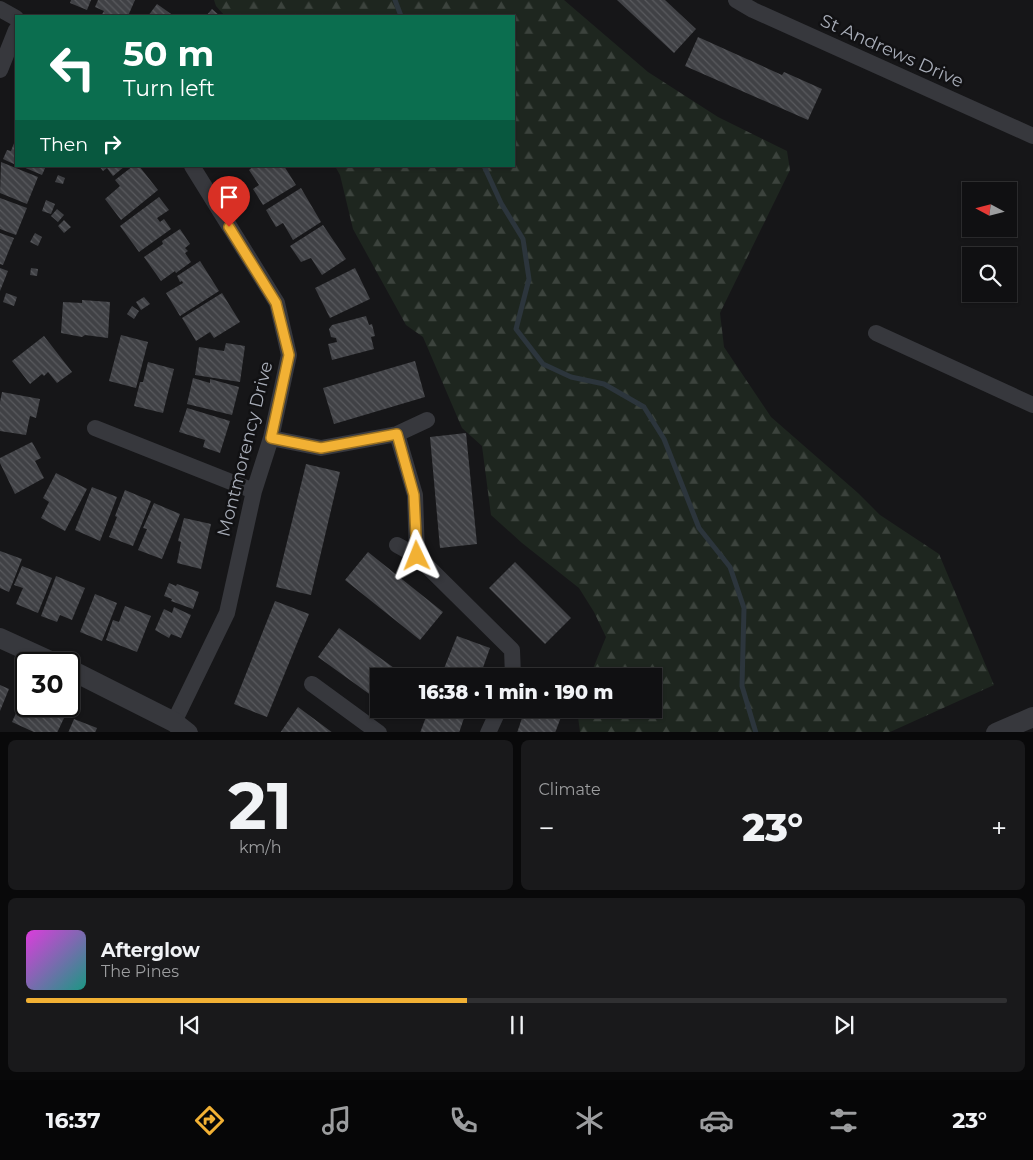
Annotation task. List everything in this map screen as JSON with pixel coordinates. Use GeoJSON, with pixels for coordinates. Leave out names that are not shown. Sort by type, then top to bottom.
{"type":"FeatureCollection","features":[{"type":"Feature","properties":{"kind":"street","name":"St Andrews Drive"},"geometry":{"type":"LineString","coordinates":[[736,0],[753,10],[1033,136]]}},
{"type":"Feature","properties":{"kind":"street"},"geometry":{"type":"LineString","coordinates":[[0,9],[15,17]]}},
{"type":"Feature","properties":{"kind":"street"},"geometry":{"type":"LineString","coordinates":[[0,70],[15,32]]}},
{"type":"Feature","properties":{"kind":"street","name":"Montmorency Drive"},"geometry":{"type":"LineString","coordinates":[[181,727],[227,613],[254,490],[271,438],[289,355],[276,303],[193,167]]}},
{"type":"Feature","properties":{"kind":"street"},"geometry":{"type":"LineString","coordinates":[[876,332],[1033,405]]}},
{"type":"Feature","properties":{"kind":"street"},"geometry":{"type":"LineString","coordinates":[[271,438],[321,448],[397,434],[428,420]]}},
{"type":"Feature","properties":{"kind":"street"},"geometry":{"type":"LineString","coordinates":[[95,428],[254,490]]}},
{"type":"Feature","properties":{"kind":"street"},"geometry":{"type":"LineString","coordinates":[[397,434],[414,495],[417,556]]}},
{"type":"Feature","properties":{"kind":"street"},"geometry":{"type":"LineString","coordinates":[[397,545],[417,556],[512,650],[513,668]]}},
{"type":"Feature","properties":{"kind":"street"},"geometry":{"type":"LineString","coordinates":[[0,638],[31,652]]}},
{"type":"Feature","properties":{"kind":"street"},"geometry":{"type":"LineString","coordinates":[[80,675],[181,727]]}},
{"type":"Feature","properties":{"kind":"street"},"geometry":{"type":"LineString","coordinates":[[312,684],[379,732]]}},
{"type":"Feature","properties":{"kind":"street"},"geometry":{"type":"LineString","coordinates":[[996,732],[1033,717]]}},
{"type":"Feature","properties":{"kind":"street"},"geometry":{"type":"LineString","coordinates":[[488,732],[495,718]]}},
{"type":"Feature","properties":{"kind":"green space"},"geometry":{"type":"Polygon","coordinates":[[[214,0],[564,0],[648,72],[718,117],[787,151],[790,170],[720,313],[724,347],[771,417],[858,493],[880,515],[939,554],[994,685],[890,732],[580,732],[578,718],[662,718],[662,668],[593,668],[606,637],[594,612],[579,588],[522,543],[491,515],[482,446],[462,428],[423,337],[406,325],[353,229],[340,175],[336,167],[515,167],[515,15],[224,15],[216,6],[214,0]]]}},
{"type":"Feature","properties":{"kind":"building"},"geometry":{"type":"Polygon","coordinates":[[[71,0],[91,0],[87,10],[70,3],[71,0]]]}},
{"type":"Feature","properties":{"kind":"building"},"geometry":{"type":"Polygon","coordinates":[[[98,0],[135,0],[128,15],[102,15],[104,11],[95,7],[98,0]]]}},
{"type":"Feature","properties":{"kind":"building"},"geometry":{"type":"Polygon","coordinates":[[[617,0],[665,0],[696,29],[674,53],[617,0]]]}},
{"type":"Feature","properties":{"kind":"building"},"geometry":{"type":"Polygon","coordinates":[[[157,4],[173,15],[149,15],[157,4]]]}},
{"type":"Feature","properties":{"kind":"building"},"geometry":{"type":"Polygon","coordinates":[[[212,9],[219,15],[207,15],[212,9]]]}},
{"type":"Feature","properties":{"kind":"building"},"geometry":{"type":"Polygon","coordinates":[[[698,37],[782,75],[784,72],[822,89],[808,120],[685,66],[698,37]]]}},
{"type":"Feature","properties":{"kind":"building"},"geometry":{"type":"Polygon","coordinates":[[[15,141],[15,165],[3,159],[7,150],[11,151],[15,141]]]}},
{"type":"Feature","properties":{"kind":"building"},"geometry":{"type":"Polygon","coordinates":[[[1,162],[38,177],[27,204],[0,193],[1,162]]]}},
{"type":"Feature","properties":{"kind":"building"},"geometry":{"type":"Polygon","coordinates":[[[23,167],[46,167],[42,175],[23,167]]]}},
{"type":"Feature","properties":{"kind":"building"},"geometry":{"type":"Polygon","coordinates":[[[100,167],[124,167],[113,176],[107,168],[103,171],[100,167]]]}},
{"type":"Feature","properties":{"kind":"building"},"geometry":{"type":"Polygon","coordinates":[[[132,167],[140,167],[158,190],[121,220],[105,199],[120,186],[115,180],[132,167]]]}},
{"type":"Feature","properties":{"kind":"building"},"geometry":{"type":"Polygon","coordinates":[[[253,167],[285,167],[296,185],[263,205],[253,189],[259,185],[249,170],[253,167]]]}},
{"type":"Feature","properties":{"kind":"building"},"geometry":{"type":"Polygon","coordinates":[[[58,175],[65,178],[63,184],[55,182],[58,175]]]}},
{"type":"Feature","properties":{"kind":"building"},"geometry":{"type":"Polygon","coordinates":[[[301,188],[321,222],[293,240],[283,223],[276,227],[266,210],[301,188]]]}},
{"type":"Feature","properties":{"kind":"building"},"geometry":{"type":"Polygon","coordinates":[[[159,197],[169,210],[157,218],[160,222],[164,219],[171,229],[139,252],[120,226],[159,197]]]}},
{"type":"Feature","properties":{"kind":"building"},"geometry":{"type":"Polygon","coordinates":[[[0,198],[27,208],[16,235],[0,229],[0,198]]]}},
{"type":"Feature","properties":{"kind":"building"},"geometry":{"type":"Polygon","coordinates":[[[46,200],[55,204],[51,214],[42,211],[46,200]]]}},
{"type":"Feature","properties":{"kind":"building"},"geometry":{"type":"Polygon","coordinates":[[[57,209],[64,215],[58,222],[51,216],[57,209]]]}},
{"type":"Feature","properties":{"kind":"building"},"geometry":{"type":"Polygon","coordinates":[[[64,220],[71,227],[64,233],[58,226],[64,220]]]}},
{"type":"Feature","properties":{"kind":"building"},"geometry":{"type":"Polygon","coordinates":[[[323,225],[346,259],[322,275],[311,258],[301,262],[290,246],[323,225]]]}},
{"type":"Feature","properties":{"kind":"building"},"geometry":{"type":"Polygon","coordinates":[[[180,229],[190,244],[185,248],[188,251],[185,253],[191,262],[161,281],[144,257],[163,244],[162,241],[180,229]]]}},
{"type":"Feature","properties":{"kind":"building"},"geometry":{"type":"Polygon","coordinates":[[[0,233],[14,238],[3,265],[0,264],[0,233]]]}},
{"type":"Feature","properties":{"kind":"building"},"geometry":{"type":"Polygon","coordinates":[[[35,233],[42,237],[38,246],[30,242],[35,233]]]}},
{"type":"Feature","properties":{"kind":"building"},"geometry":{"type":"Polygon","coordinates":[[[200,261],[219,291],[180,316],[166,293],[183,283],[182,281],[180,282],[177,276],[200,261]]]}},
{"type":"Feature","properties":{"kind":"building"},"geometry":{"type":"Polygon","coordinates":[[[0,268],[8,271],[0,291],[0,268]]]}},
{"type":"Feature","properties":{"kind":"building"},"geometry":{"type":"Polygon","coordinates":[[[31,268],[38,269],[37,276],[30,275],[31,268]]]}},
{"type":"Feature","properties":{"kind":"building"},"geometry":{"type":"Polygon","coordinates":[[[355,268],[370,299],[330,318],[315,288],[355,268]]]}},
{"type":"Feature","properties":{"kind":"building"},"geometry":{"type":"Polygon","coordinates":[[[6,293],[17,297],[14,306],[3,302],[6,293]]]}},
{"type":"Feature","properties":{"kind":"building"},"geometry":{"type":"Polygon","coordinates":[[[222,293],[240,322],[214,338],[210,332],[196,341],[182,318],[222,293]]]}},
{"type":"Feature","properties":{"kind":"building"},"geometry":{"type":"Polygon","coordinates":[[[144,297],[150,304],[141,310],[136,302],[144,297]]]}},
{"type":"Feature","properties":{"kind":"building"},"geometry":{"type":"Polygon","coordinates":[[[82,300],[110,302],[108,338],[85,335],[82,337],[61,333],[63,302],[82,303],[82,300]]]}},
{"type":"Feature","properties":{"kind":"building"},"geometry":{"type":"Polygon","coordinates":[[[132,306],[139,311],[134,319],[127,314],[132,306]]]}},
{"type":"Feature","properties":{"kind":"building"},"geometry":{"type":"Polygon","coordinates":[[[366,316],[369,325],[372,324],[375,336],[371,337],[374,349],[332,360],[328,344],[337,342],[336,338],[331,337],[329,329],[332,325],[366,316]]]}},
{"type":"Feature","properties":{"kind":"building"},"geometry":{"type":"Polygon","coordinates":[[[121,335],[148,342],[136,388],[109,381],[121,335]]]}},
{"type":"Feature","properties":{"kind":"building"},"geometry":{"type":"Polygon","coordinates":[[[44,336],[72,372],[57,383],[48,372],[44,376],[42,374],[30,384],[12,361],[44,336]]]}},
{"type":"Feature","properties":{"kind":"building"},"geometry":{"type":"Polygon","coordinates":[[[226,343],[245,346],[240,382],[195,375],[199,347],[224,351],[226,343]]]}},
{"type":"Feature","properties":{"kind":"building"},"geometry":{"type":"Polygon","coordinates":[[[415,361],[425,397],[334,424],[323,388],[415,361]]]}},
{"type":"Feature","properties":{"kind":"building"},"geometry":{"type":"Polygon","coordinates":[[[148,362],[174,369],[163,413],[134,406],[140,382],[143,382],[148,362]]]}},
{"type":"Feature","properties":{"kind":"building"},"geometry":{"type":"Polygon","coordinates":[[[193,378],[210,383],[210,379],[239,387],[232,415],[187,404],[193,378]]]}},
{"type":"Feature","properties":{"kind":"building"},"geometry":{"type":"Polygon","coordinates":[[[2,392],[40,399],[36,418],[30,416],[26,435],[0,431],[2,392]]]}},
{"type":"Feature","properties":{"kind":"building"},"geometry":{"type":"Polygon","coordinates":[[[187,408],[230,421],[220,453],[203,447],[205,440],[179,432],[187,408]]]}},
{"type":"Feature","properties":{"kind":"building"},"geometry":{"type":"Polygon","coordinates":[[[466,433],[477,544],[440,548],[430,437],[466,433]]]}},
{"type":"Feature","properties":{"kind":"building"},"geometry":{"type":"Polygon","coordinates":[[[32,442],[41,458],[35,461],[44,478],[15,494],[0,463],[0,458],[32,442]]]}},
{"type":"Feature","properties":{"kind":"building"},"geometry":{"type":"Polygon","coordinates":[[[306,464],[340,472],[311,595],[276,587],[306,464]]]}},
{"type":"Feature","properties":{"kind":"building"},"geometry":{"type":"Polygon","coordinates":[[[56,473],[87,489],[65,531],[41,518],[49,502],[43,498],[56,473]]]}},
{"type":"Feature","properties":{"kind":"building"},"geometry":{"type":"Polygon","coordinates":[[[92,487],[117,497],[100,541],[75,530],[92,487]]]}},
{"type":"Feature","properties":{"kind":"building"},"geometry":{"type":"Polygon","coordinates":[[[125,490],[151,501],[133,546],[109,537],[125,490]]]}},
{"type":"Feature","properties":{"kind":"building"},"geometry":{"type":"Polygon","coordinates":[[[154,503],[180,514],[162,559],[138,550],[147,529],[143,528],[154,503]]]}},
{"type":"Feature","properties":{"kind":"building"},"geometry":{"type":"Polygon","coordinates":[[[184,518],[211,524],[201,569],[177,563],[181,542],[178,541],[184,518]]]}},
{"type":"Feature","properties":{"kind":"building"},"geometry":{"type":"Polygon","coordinates":[[[0,551],[22,559],[9,592],[0,588],[0,551]]]}},
{"type":"Feature","properties":{"kind":"building"},"geometry":{"type":"Polygon","coordinates":[[[368,552],[443,612],[420,640],[345,580],[368,552]]]}},
{"type":"Feature","properties":{"kind":"building"},"geometry":{"type":"Polygon","coordinates":[[[515,562],[571,618],[545,644],[489,588],[515,562]]]}},
{"type":"Feature","properties":{"kind":"building"},"geometry":{"type":"Polygon","coordinates":[[[22,566],[52,578],[38,613],[16,604],[23,588],[14,585],[22,566]]]}},
{"type":"Feature","properties":{"kind":"building"},"geometry":{"type":"Polygon","coordinates":[[[56,576],[85,588],[72,620],[60,615],[57,622],[41,616],[56,576]]]}},
{"type":"Feature","properties":{"kind":"building"},"geometry":{"type":"Polygon","coordinates":[[[169,583],[199,592],[193,609],[171,601],[172,599],[164,596],[169,583]]]}},
{"type":"Feature","properties":{"kind":"building"},"geometry":{"type":"Polygon","coordinates":[[[95,594],[117,603],[102,641],[80,632],[95,594]]]}},
{"type":"Feature","properties":{"kind":"building"},"geometry":{"type":"Polygon","coordinates":[[[275,601],[309,614],[267,717],[234,704],[275,601]]]}},
{"type":"Feature","properties":{"kind":"building"},"geometry":{"type":"Polygon","coordinates":[[[125,606],[151,616],[137,652],[106,640],[113,620],[119,622],[125,606]]]}},
{"type":"Feature","properties":{"kind":"building"},"geometry":{"type":"Polygon","coordinates":[[[174,607],[191,615],[181,638],[171,634],[169,638],[155,630],[164,609],[172,613],[174,607]]]}},
{"type":"Feature","properties":{"kind":"building"},"geometry":{"type":"Polygon","coordinates":[[[339,628],[394,668],[370,668],[370,695],[318,657],[339,628]]]}},
{"type":"Feature","properties":{"kind":"building"},"geometry":{"type":"Polygon","coordinates":[[[457,636],[490,648],[483,668],[444,668],[457,636]]]}},
{"type":"Feature","properties":{"kind":"building"},"geometry":{"type":"Polygon","coordinates":[[[0,685],[9,689],[0,711],[0,685]]]}},
{"type":"Feature","properties":{"kind":"building"},"geometry":{"type":"Polygon","coordinates":[[[298,707],[332,732],[281,732],[298,707]]]}},
{"type":"Feature","properties":{"kind":"building"},"geometry":{"type":"Polygon","coordinates":[[[15,715],[15,717],[64,718],[57,732],[34,732],[12,722],[15,715]]]}},
{"type":"Feature","properties":{"kind":"building"},"geometry":{"type":"Polygon","coordinates":[[[426,718],[464,718],[459,732],[420,732],[426,718]]]}},
{"type":"Feature","properties":{"kind":"building"},"geometry":{"type":"Polygon","coordinates":[[[522,718],[561,718],[555,732],[517,732],[522,718]]]}},
{"type":"Feature","properties":{"kind":"building"},"geometry":{"type":"Polygon","coordinates":[[[74,719],[97,728],[95,732],[68,732],[74,719]]]}},
{"type":"Feature","properties":{"kind":"waterway"},"geometry":{"type":"LineString","coordinates":[[395,0],[401,15]]}},
{"type":"Feature","properties":{"kind":"waterway"},"geometry":{"type":"LineString","coordinates":[[484,167],[501,203],[523,239],[529,279],[516,329],[543,364],[571,377],[604,384],[644,407],[664,439],[699,528],[730,567],[744,608],[742,686],[756,732]]}},
{"type":"Feature","properties":{"kind":"route"},"geometry":{"type":"LineString","coordinates":[[229,227],[276,303],[289,355],[271,438],[321,448],[397,434],[414,495],[417,556]]}}]}
